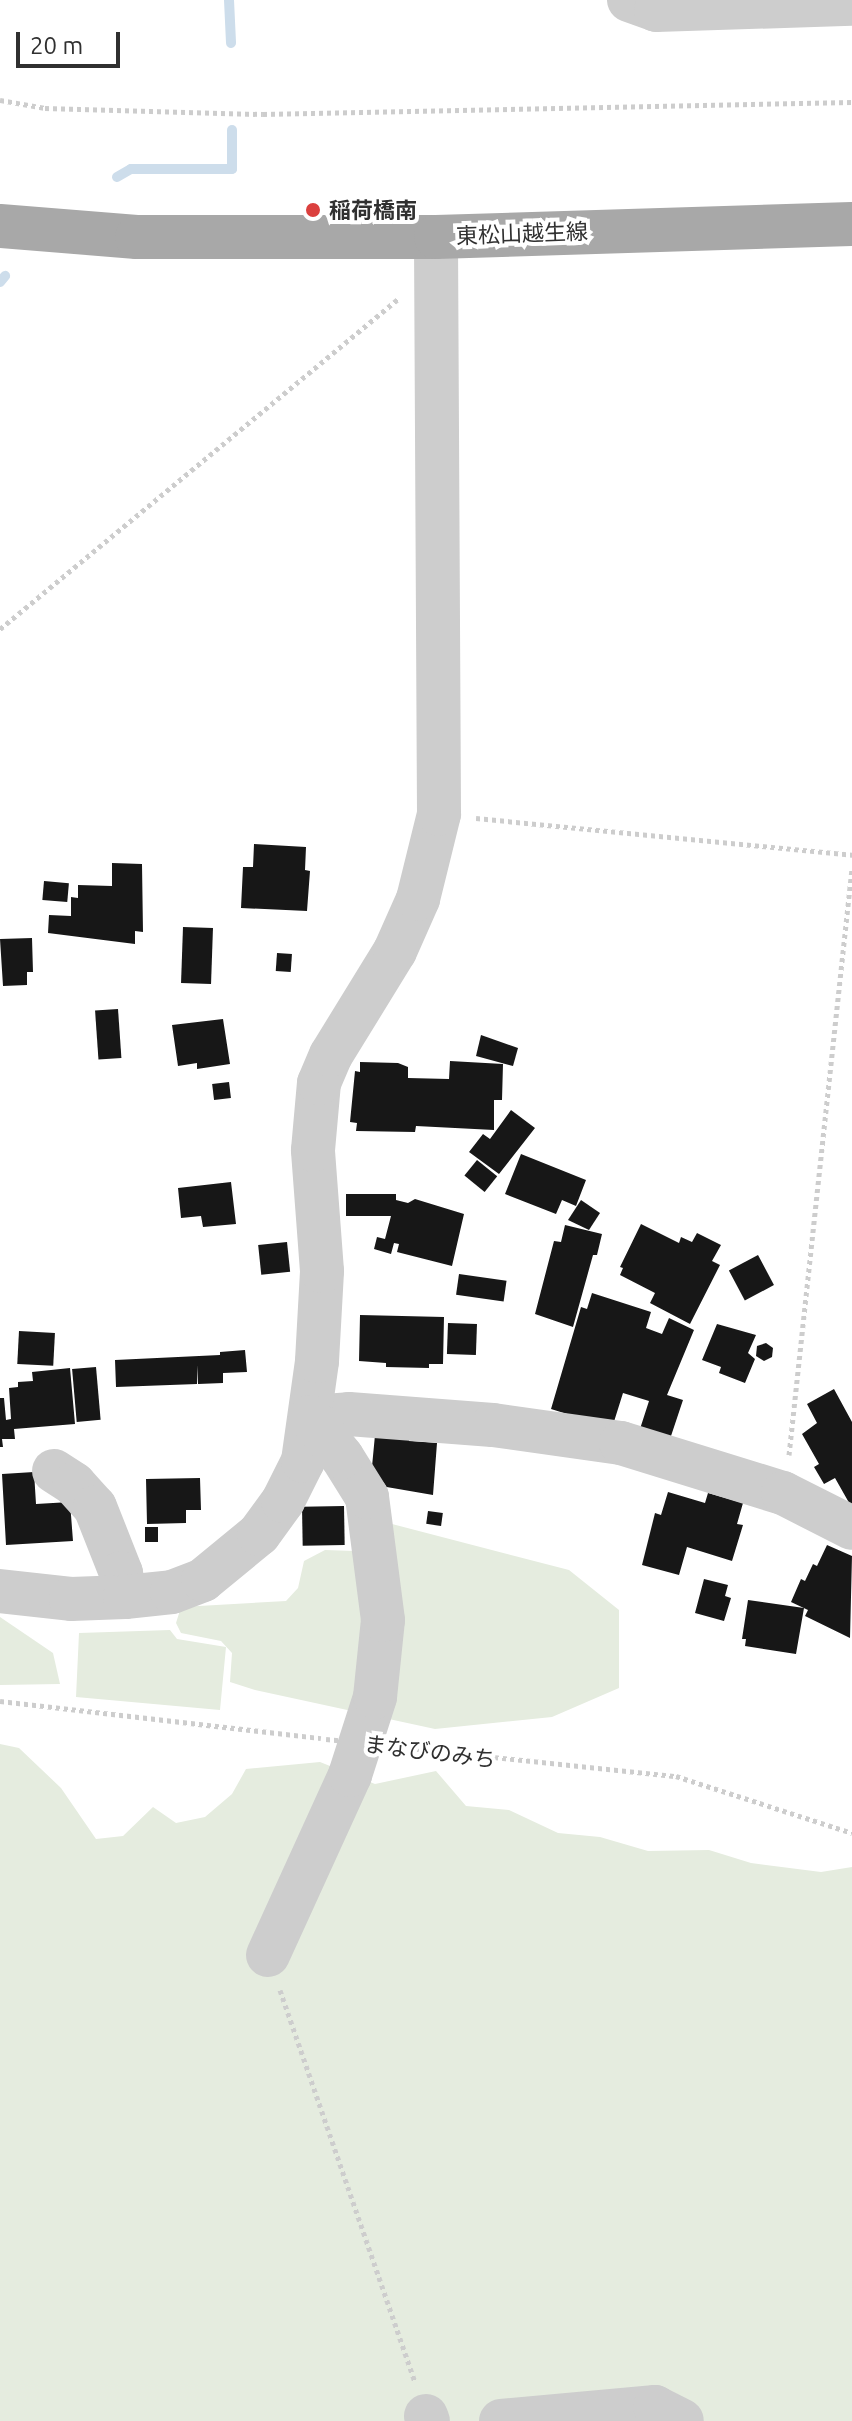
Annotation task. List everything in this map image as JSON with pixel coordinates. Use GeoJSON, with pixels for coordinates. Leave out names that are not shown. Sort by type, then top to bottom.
{"type":"FeatureCollection","features":[{"type":"Feature","properties":{"kind":"main road","name":"東松山越生線"},"geometry":{"type":"LineString","coordinates":[[0,226],[137,237],[436,237],[852,224]]}},
{"type":"Feature","properties":{"kind":"street"},"geometry":{"type":"LineString","coordinates":[[629,0],[656,10],[852,4]]}},
{"type":"Feature","properties":{"kind":"street"},"geometry":{"type":"LineString","coordinates":[[0,1591],[71,1599],[125,1597],[172,1592],[203,1580],[259,1534],[283,1501],[303,1461],[310,1417],[322,1271],[313,1150],[319,1083],[331,1055],[395,951],[418,899],[439,814],[436,237]]}},
{"type":"Feature","properties":{"kind":"street"},"geometry":{"type":"LineString","coordinates":[[310,1417],[349,1414],[493,1425],[621,1443],[783,1493],[852,1528]]}},
{"type":"Feature","properties":{"kind":"street"},"geometry":{"type":"LineString","coordinates":[[268,1955],[350,1775],[375,1697],[383,1620],[367,1497],[342,1457],[310,1417]]}},
{"type":"Feature","properties":{"kind":"street"},"geometry":{"type":"LineString","coordinates":[[54,1471],[74,1484],[95,1507],[114,1551],[125,1597]]}},
{"type":"Feature","properties":{"kind":"street"},"geometry":{"type":"LineString","coordinates":[[501,2421],[655,2407],[682,2421]]}},
{"type":"Feature","properties":{"kind":"path"},"geometry":{"type":"LineString","coordinates":[[0,100],[45,108],[263,114],[852,102]]}},
{"type":"Feature","properties":{"kind":"path"},"geometry":{"type":"LineString","coordinates":[[0,629],[402,296],[436,283]]}},
{"type":"Feature","properties":{"kind":"path"},"geometry":{"type":"LineString","coordinates":[[439,814],[852,855]]}},
{"type":"Feature","properties":{"kind":"path"},"geometry":{"type":"LineString","coordinates":[[783,1493],[852,868]]}},
{"type":"Feature","properties":{"kind":"path","name":"まなびのみち"},"geometry":{"type":"LineString","coordinates":[[0,1701],[676,1776],[852,1833]]}},
{"type":"Feature","properties":{"kind":"path"},"geometry":{"type":"LineString","coordinates":[[268,1955],[427,2419]]}},
{"type":"Feature","properties":{"kind":"shaded area"},"geometry":{"type":"Polygon","coordinates":[[[392,1524],[569,1570],[619,1610],[619,1688],[552,1717],[435,1729],[230,1682],[232,1653],[221,1641],[181,1633],[176,1623],[181,1607],[286,1601],[298,1588],[304,1561],[325,1550],[355,1551],[392,1524]]]}},
{"type":"Feature","properties":{"kind":"shaded area"},"geometry":{"type":"Polygon","coordinates":[[[0,1617],[53,1653],[60,1684],[0,1685],[0,1617]]]}},
{"type":"Feature","properties":{"kind":"shaded area"},"geometry":{"type":"Polygon","coordinates":[[[170,1630],[177,1639],[226,1647],[220,1710],[76,1697],[79,1633],[170,1630]]]}},
{"type":"Feature","properties":{"kind":"shaded area"},"geometry":{"type":"Polygon","coordinates":[[[0,1744],[19,1748],[61,1788],[96,1839],[123,1836],[153,1807],[176,1823],[205,1817],[232,1794],[246,1769],[320,1762],[375,1784],[436,1771],[466,1806],[509,1810],[558,1833],[600,1837],[648,1851],[709,1850],[751,1863],[821,1872],[852,1867],[852,2421],[0,2421],[0,1744]]]}},
{"type":"Feature","properties":{"kind":"building"},"geometry":{"type":"Polygon","coordinates":[[[254,844],[306,847],[305,870],[310,871],[307,911],[241,908],[243,867],[253,867],[254,844]]]}},
{"type":"Feature","properties":{"kind":"building"},"geometry":{"type":"Polygon","coordinates":[[[112,863],[142,864],[143,932],[135,931],[135,944],[48,933],[49,915],[71,916],[71,897],[78,898],[78,885],[112,886],[112,863]]]}},
{"type":"Feature","properties":{"kind":"building"},"geometry":{"type":"Polygon","coordinates":[[[44,881],[69,883],[67,902],[42,900],[44,881]]]}},
{"type":"Feature","properties":{"kind":"building"},"geometry":{"type":"Polygon","coordinates":[[[183,927],[213,928],[211,984],[181,983],[183,927]]]}},
{"type":"Feature","properties":{"kind":"building"},"geometry":{"type":"Polygon","coordinates":[[[32,938],[33,972],[27,972],[27,985],[3,986],[0,939],[32,938]]]}},
{"type":"Feature","properties":{"kind":"building"},"geometry":{"type":"Polygon","coordinates":[[[277,953],[292,954],[291,972],[276,971],[277,953]]]}},
{"type":"Feature","properties":{"kind":"building"},"geometry":{"type":"Polygon","coordinates":[[[118,1009],[121,1058],[98,1059],[95,1011],[118,1009]]]}},
{"type":"Feature","properties":{"kind":"building"},"geometry":{"type":"Polygon","coordinates":[[[223,1019],[230,1064],[197,1069],[197,1063],[178,1066],[172,1025],[223,1019]]]}},
{"type":"Feature","properties":{"kind":"building"},"geometry":{"type":"Polygon","coordinates":[[[481,1035],[518,1048],[513,1066],[476,1056],[481,1035]]]}},
{"type":"Feature","properties":{"kind":"building"},"geometry":{"type":"Polygon","coordinates":[[[450,1061],[503,1064],[502,1100],[494,1100],[494,1130],[416,1126],[415,1132],[356,1131],[357,1123],[350,1122],[355,1071],[360,1072],[360,1062],[398,1063],[408,1067],[408,1078],[449,1079],[450,1061]]]}},
{"type":"Feature","properties":{"kind":"building"},"geometry":{"type":"Polygon","coordinates":[[[229,1082],[231,1098],[214,1100],[212,1084],[229,1082]]]}},
{"type":"Feature","properties":{"kind":"building"},"geometry":{"type":"Polygon","coordinates":[[[511,1110],[535,1128],[499,1174],[469,1152],[483,1134],[490,1139],[511,1110]]]}},
{"type":"Feature","properties":{"kind":"building"},"geometry":{"type":"Polygon","coordinates":[[[521,1154],[586,1180],[576,1206],[562,1200],[556,1214],[505,1194],[521,1154]]]}},
{"type":"Feature","properties":{"kind":"building"},"geometry":{"type":"Polygon","coordinates":[[[477,1160],[497,1176],[485,1192],[464,1176],[477,1160]]]}},
{"type":"Feature","properties":{"kind":"building"},"geometry":{"type":"Polygon","coordinates":[[[231,1182],[236,1224],[203,1227],[201,1216],[181,1218],[178,1188],[231,1182]]]}},
{"type":"Feature","properties":{"kind":"building"},"geometry":{"type":"Polygon","coordinates":[[[346,1194],[396,1194],[396,1200],[408,1203],[415,1199],[464,1214],[452,1266],[397,1252],[399,1244],[394,1243],[391,1254],[374,1249],[377,1237],[385,1239],[391,1216],[346,1216],[346,1194]]]}},
{"type":"Feature","properties":{"kind":"building"},"geometry":{"type":"Polygon","coordinates":[[[581,1200],[600,1213],[589,1230],[568,1220],[581,1200]]]}},
{"type":"Feature","properties":{"kind":"building"},"geometry":{"type":"Polygon","coordinates":[[[641,1224],[679,1243],[681,1237],[692,1242],[697,1233],[721,1245],[712,1261],[720,1265],[690,1324],[650,1303],[655,1293],[620,1275],[623,1268],[620,1267],[641,1224]]]}},
{"type":"Feature","properties":{"kind":"building"},"geometry":{"type":"Polygon","coordinates":[[[565,1225],[602,1234],[573,1327],[535,1314],[554,1241],[561,1242],[565,1225]]]}},
{"type":"Feature","properties":{"kind":"building"},"geometry":{"type":"Polygon","coordinates":[[[287,1242],[290,1272],[261,1275],[258,1245],[287,1242]]]}},
{"type":"Feature","properties":{"kind":"building"},"geometry":{"type":"Polygon","coordinates":[[[758,1255],[774,1285],[745,1301],[729,1270],[758,1255]]]}},
{"type":"Feature","properties":{"kind":"building"},"geometry":{"type":"Polygon","coordinates":[[[459,1274],[507,1281],[504,1301],[456,1295],[459,1274]]]}},
{"type":"Feature","properties":{"kind":"building"},"geometry":{"type":"Polygon","coordinates":[[[592,1293],[651,1312],[646,1328],[662,1334],[669,1318],[694,1330],[667,1395],[683,1400],[669,1442],[639,1432],[649,1401],[623,1393],[612,1428],[551,1409],[581,1307],[587,1309],[592,1293]]]}},
{"type":"Feature","properties":{"kind":"building"},"geometry":{"type":"Polygon","coordinates":[[[360,1315],[444,1317],[443,1364],[429,1364],[429,1368],[386,1367],[386,1363],[359,1361],[360,1315]]]}},
{"type":"Feature","properties":{"kind":"building"},"geometry":{"type":"Polygon","coordinates":[[[448,1323],[477,1324],[476,1355],[447,1354],[448,1323]]]}},
{"type":"Feature","properties":{"kind":"building"},"geometry":{"type":"Polygon","coordinates":[[[717,1324],[756,1335],[748,1353],[755,1359],[745,1383],[719,1373],[721,1367],[702,1360],[717,1324]]]}},
{"type":"Feature","properties":{"kind":"building"},"geometry":{"type":"Polygon","coordinates":[[[19,1331],[55,1333],[53,1366],[17,1364],[19,1331]]]}},
{"type":"Feature","properties":{"kind":"building"},"geometry":{"type":"Polygon","coordinates":[[[766,1343],[773,1348],[772,1357],[764,1361],[756,1356],[757,1346],[766,1343]]]}},
{"type":"Feature","properties":{"kind":"building"},"geometry":{"type":"Polygon","coordinates":[[[245,1350],[247,1372],[223,1373],[223,1383],[198,1384],[197,1365],[197,1384],[116,1387],[115,1360],[220,1355],[220,1352],[245,1350]]]}},
{"type":"Feature","properties":{"kind":"building"},"geometry":{"type":"Polygon","coordinates":[[[96,1367],[101,1420],[77,1422],[72,1369],[96,1367]]]}},
{"type":"Feature","properties":{"kind":"building"},"geometry":{"type":"Polygon","coordinates":[[[70,1368],[75,1424],[14,1429],[15,1439],[2,1439],[3,1447],[0,1447],[0,1398],[4,1398],[6,1420],[11,1419],[9,1388],[18,1387],[18,1382],[33,1381],[32,1372],[70,1368]]]}},
{"type":"Feature","properties":{"kind":"building"},"geometry":{"type":"Polygon","coordinates":[[[834,1389],[852,1422],[852,1508],[835,1478],[824,1484],[814,1467],[819,1464],[802,1434],[817,1423],[807,1404],[834,1389]]]}},
{"type":"Feature","properties":{"kind":"building"},"geometry":{"type":"Polygon","coordinates":[[[375,1435],[409,1436],[409,1441],[437,1443],[433,1495],[375,1485],[371,1477],[375,1435]]]}},
{"type":"Feature","properties":{"kind":"building"},"geometry":{"type":"Polygon","coordinates":[[[34,1472],[36,1504],[70,1502],[73,1541],[6,1545],[2,1474],[34,1472]]]}},
{"type":"Feature","properties":{"kind":"building"},"geometry":{"type":"Polygon","coordinates":[[[200,1478],[201,1510],[186,1510],[186,1523],[147,1524],[146,1479],[200,1478]]]}},
{"type":"Feature","properties":{"kind":"building"},"geometry":{"type":"Polygon","coordinates":[[[668,1492],[705,1503],[708,1493],[743,1503],[737,1524],[743,1525],[732,1561],[687,1547],[679,1575],[642,1565],[655,1513],[661,1515],[668,1492]]]}},
{"type":"Feature","properties":{"kind":"building"},"geometry":{"type":"Polygon","coordinates":[[[344,1506],[345,1545],[303,1546],[302,1507],[344,1506]]]}},
{"type":"Feature","properties":{"kind":"building"},"geometry":{"type":"Polygon","coordinates":[[[428,1511],[443,1513],[441,1526],[426,1524],[428,1511]]]}},
{"type":"Feature","properties":{"kind":"building"},"geometry":{"type":"Polygon","coordinates":[[[145,1527],[158,1527],[158,1542],[145,1542],[145,1527]]]}},
{"type":"Feature","properties":{"kind":"building"},"geometry":{"type":"Polygon","coordinates":[[[827,1545],[852,1556],[850,1638],[805,1616],[808,1610],[791,1602],[801,1579],[805,1581],[813,1564],[817,1566],[827,1545]]]}},
{"type":"Feature","properties":{"kind":"building"},"geometry":{"type":"Polygon","coordinates":[[[704,1579],[728,1585],[725,1596],[731,1598],[724,1621],[695,1613],[704,1579]]]}},
{"type":"Feature","properties":{"kind":"building"},"geometry":{"type":"Polygon","coordinates":[[[748,1600],[804,1608],[796,1654],[745,1646],[746,1639],[742,1639],[748,1600]]]}},
{"type":"Feature","properties":{"kind":"waterway"},"geometry":{"type":"LineString","coordinates":[[229,0],[231,43]]}},
{"type":"Feature","properties":{"kind":"waterway"},"geometry":{"type":"LineString","coordinates":[[117,177],[131,169],[232,169],[232,130]]}},
{"type":"Feature","properties":{"kind":"waterway"},"geometry":{"type":"LineString","coordinates":[[0,282],[5,276]]}},
{"type":"Feature","properties":{"kind":"place","name":"稲荷橋南"},"geometry":{"type":"Point","coordinates":[313,210]}}]}
